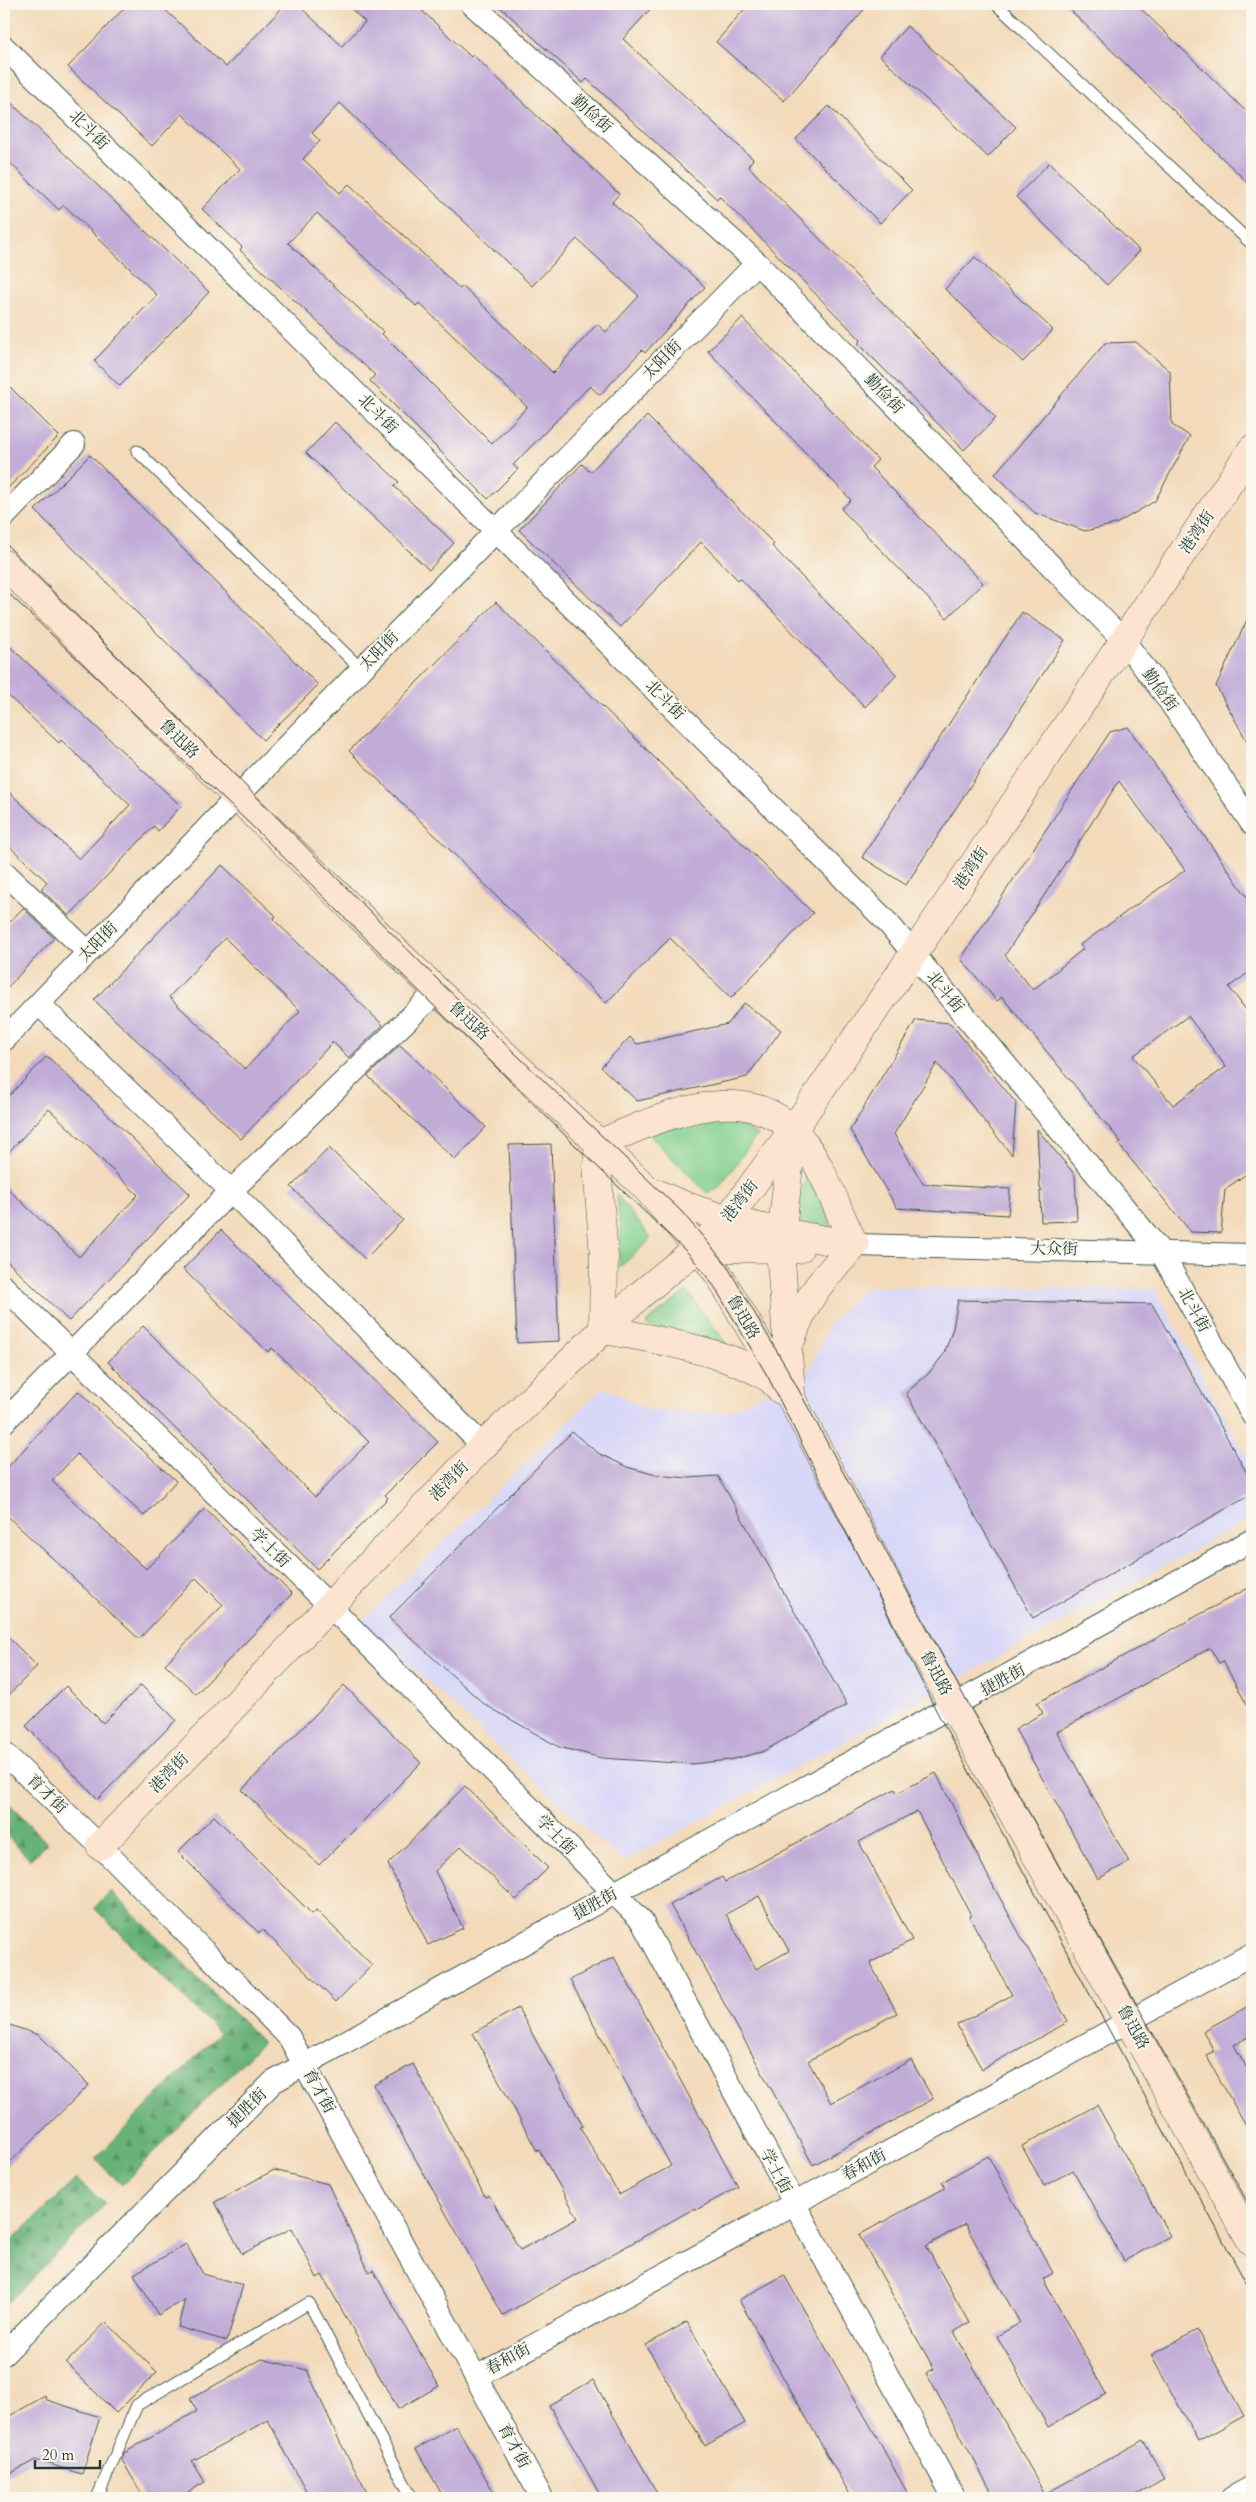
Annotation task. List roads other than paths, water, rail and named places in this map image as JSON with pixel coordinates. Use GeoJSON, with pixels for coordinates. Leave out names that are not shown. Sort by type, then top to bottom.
{"type":"FeatureCollection","features":[{"type":"Feature","properties":{"kind":"main road","name":"港湾街"},"geometry":{"type":"LineString","coordinates":[[100,1846],[483,1446],[640,1295],[698,1248],[728,1218],[793,1130],[914,953],[1252,449]]}},
{"type":"Feature","properties":{"kind":"main road","name":"鲁迅路"},"geometry":{"type":"LineString","coordinates":[[4,564],[237,797],[646,1188],[698,1248],[719,1276],[792,1400],[953,1706],[1252,2243]]}},
{"type":"Feature","properties":{"kind":"main road"},"geometry":{"type":"LineString","coordinates":[[792,1400],[768,1377],[739,1363],[637,1336],[603,1330],[604,1256],[597,1165],[599,1144],[662,1117],[699,1108],[730,1104],[750,1106],[771,1114],[793,1130],[818,1164],[855,1245]]}},
{"type":"Feature","properties":{"kind":"main road"},"geometry":{"type":"LineString","coordinates":[[792,1400],[780,1240],[793,1130]]}},
{"type":"Feature","properties":{"kind":"main road"},"geometry":{"type":"LineString","coordinates":[[646,1188],[684,1205],[728,1218],[780,1240],[814,1249],[855,1245]]}},
{"type":"Feature","properties":{"kind":"main road"},"geometry":{"type":"LineString","coordinates":[[698,1248],[780,1240]]}},
{"type":"Feature","properties":{"kind":"main road"},"geometry":{"type":"LineString","coordinates":[[788,1353],[798,1318],[806,1302],[819,1283],[855,1245]]}},
{"type":"Feature","properties":{"kind":"street","name":"勤俭街"},"geometry":{"type":"LineString","coordinates":[[472,4],[756,263],[1124,641],[1166,696],[1252,824]]}},
{"type":"Feature","properties":{"kind":"street","name":"北斗街"},"geometry":{"type":"LineString","coordinates":[[7,56],[496,531],[888,923],[1161,1252],[1252,1414]]}},
{"type":"Feature","properties":{"kind":"street","name":"太阳街"},"geometry":{"type":"LineString","coordinates":[[4,1040],[237,797],[756,263]]}},
{"type":"Feature","properties":{"kind":"street"},"geometry":{"type":"LineString","coordinates":[[4,517],[74,444]]}},
{"type":"Feature","properties":{"kind":"street"},"geometry":{"type":"LineString","coordinates":[[4,872],[88,952]]}},
{"type":"Feature","properties":{"kind":"street"},"geometry":{"type":"LineString","coordinates":[[4,1422],[231,1191],[438,991]]}},
{"type":"Feature","properties":{"kind":"street"},"geometry":{"type":"LineString","coordinates":[[39,1004],[231,1191],[483,1446]]}},
{"type":"Feature","properties":{"kind":"street","name":"大众街"},"geometry":{"type":"LineString","coordinates":[[855,1245],[1252,1255]]}},
{"type":"Feature","properties":{"kind":"street","name":"学士街"},"geometry":{"type":"LineString","coordinates":[[4,1287],[329,1605],[641,1920],[954,2498]]}},
{"type":"Feature","properties":{"kind":"street","name":"捷胜街"},"geometry":{"type":"LineString","coordinates":[[4,2354],[274,2082],[1252,1540]]}},
{"type":"Feature","properties":{"kind":"street","name":"育才街"},"geometry":{"type":"LineString","coordinates":[[4,1753],[100,1846],[289,2036],[542,2498]]}},
{"type":"Feature","properties":{"kind":"street","name":"春和街"},"geometry":{"type":"LineString","coordinates":[[476,2377],[1252,1954]]}},
{"type":"Feature","properties":{"kind":"street"},"geometry":{"type":"LineString","coordinates":[[1232,2498],[1252,2487]]}},
{"type":"Feature","properties":{"kind":"lane"},"geometry":{"type":"LineString","coordinates":[[996,4],[1252,244]]}},
{"type":"Feature","properties":{"kind":"lane"},"geometry":{"type":"LineString","coordinates":[[137,451],[361,669]]}},
{"type":"Feature","properties":{"kind":"lane"},"geometry":{"type":"LineString","coordinates":[[97,2498],[137,2405],[309,2303],[412,2498]]}},
{"type":"Feature","properties":{"kind":"tram line"},"geometry":{"type":"LineString","coordinates":[[4,542],[440,982],[681,1211],[726,1264],[789,1372],[966,1700],[1252,2210]]}},
{"type":"Feature","properties":{"kind":"tram line"},"geometry":{"type":"LineString","coordinates":[[4,589],[252,826],[579,1149],[690,1255],[714,1286],[768,1377],[938,1714],[1252,2294]]}}]}
